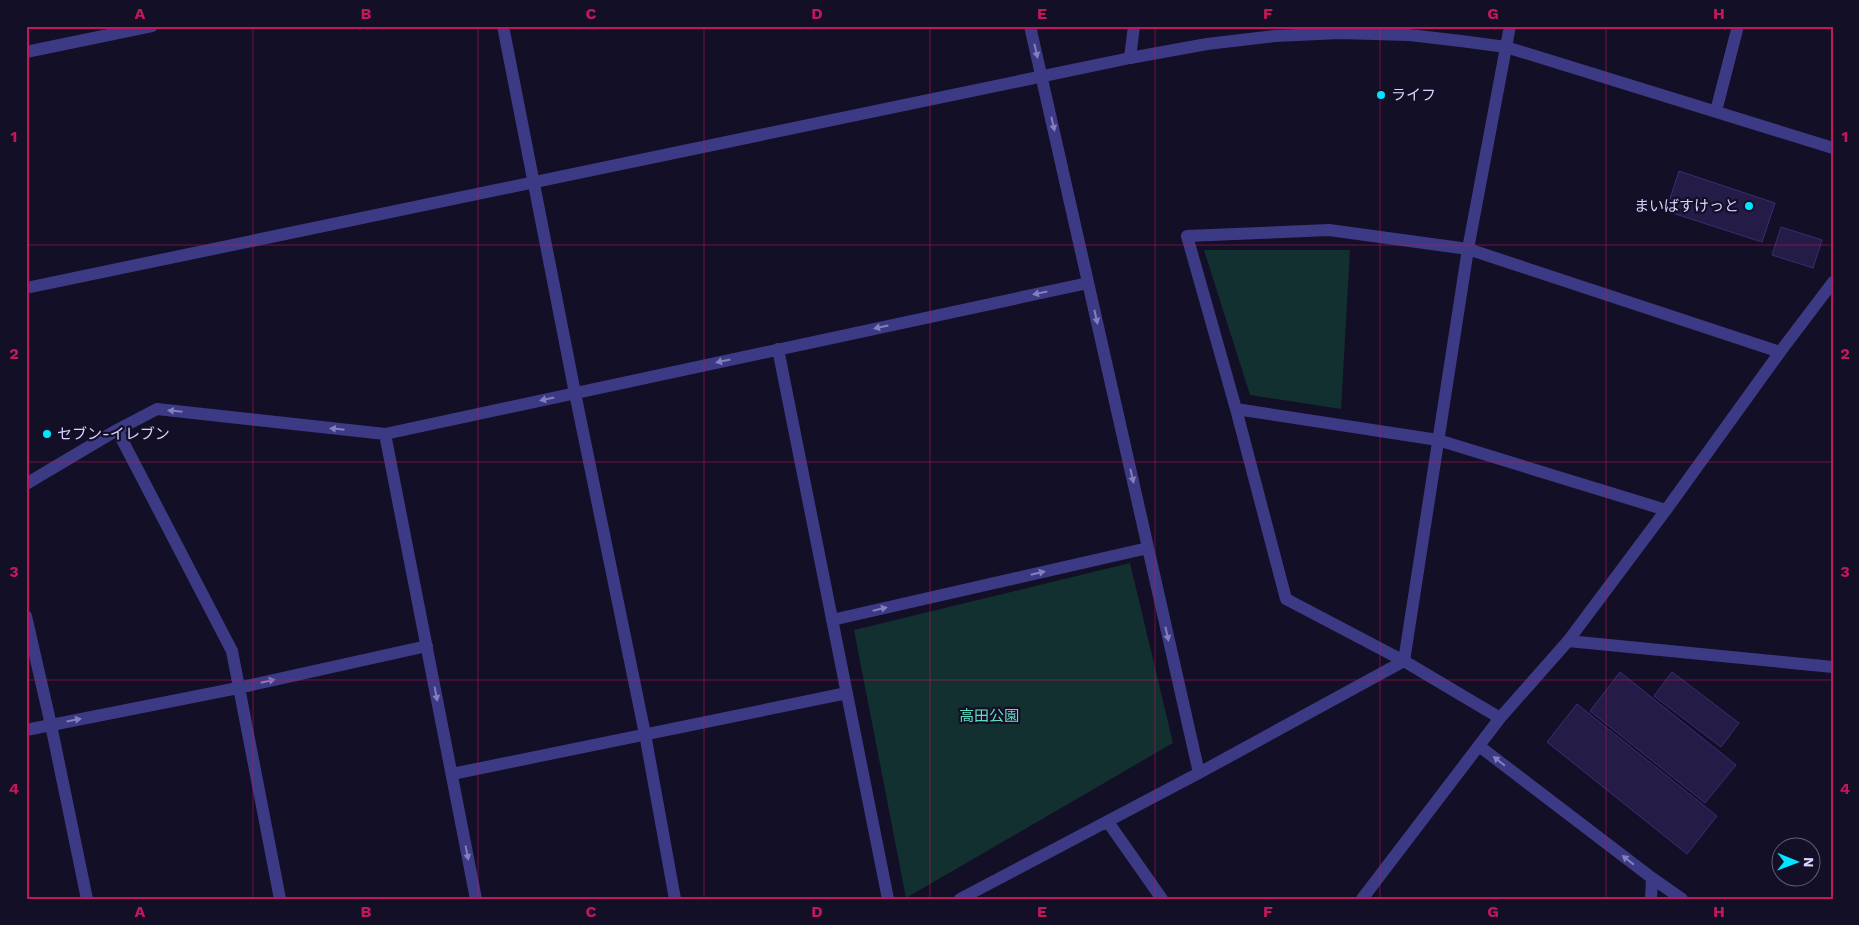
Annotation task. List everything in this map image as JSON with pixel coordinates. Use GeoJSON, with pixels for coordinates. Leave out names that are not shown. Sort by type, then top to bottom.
{"type":"FeatureCollection","features":[{"type":"Feature","properties":{"kind":"street"},"geometry":{"type":"LineString","coordinates":[[26,52],[152,26]]}},
{"type":"Feature","properties":{"kind":"street"},"geometry":{"type":"LineString","coordinates":[[503,26],[575,393],[645,734],[675,899]]}},
{"type":"Feature","properties":{"kind":"street"},"geometry":{"type":"LineString","coordinates":[[1030,26],[1199,773]]}},
{"type":"Feature","properties":{"kind":"street"},"geometry":{"type":"LineString","coordinates":[[1130,58],[1134,26]]}},
{"type":"Feature","properties":{"kind":"street"},"geometry":{"type":"LineString","coordinates":[[1404,661],[1468,249],[1510,26]]}},
{"type":"Feature","properties":{"kind":"street"},"geometry":{"type":"LineString","coordinates":[[1716,111],[1738,26]]}},
{"type":"Feature","properties":{"kind":"street"},"geometry":{"type":"LineString","coordinates":[[26,288],[1130,58],[1207,44],[1275,36],[1340,33],[1409,35],[1506,47],[1833,148]]}},
{"type":"Feature","properties":{"kind":"street"},"geometry":{"type":"LineString","coordinates":[[1500,718],[1404,661],[1286,599],[1187,236],[1329,230],[1468,249],[1780,352]]}},
{"type":"Feature","properties":{"kind":"street"},"geometry":{"type":"LineString","coordinates":[[26,484],[116,430],[157,409],[385,434],[1088,282]]}},
{"type":"Feature","properties":{"kind":"street"},"geometry":{"type":"LineString","coordinates":[[1362,899],[1500,718],[1568,641],[1833,282]]}},
{"type":"Feature","properties":{"kind":"street"},"geometry":{"type":"LineString","coordinates":[[778,349],[888,899]]}},
{"type":"Feature","properties":{"kind":"street"},"geometry":{"type":"LineString","coordinates":[[1236,410],[1438,440],[1666,510]]}},
{"type":"Feature","properties":{"kind":"street"},"geometry":{"type":"LineString","coordinates":[[116,430],[232,651],[280,899]]}},
{"type":"Feature","properties":{"kind":"street"},"geometry":{"type":"LineString","coordinates":[[385,434],[476,899]]}},
{"type":"Feature","properties":{"kind":"street"},"geometry":{"type":"LineString","coordinates":[[832,620],[1148,548]]}},
{"type":"Feature","properties":{"kind":"street"},"geometry":{"type":"LineString","coordinates":[[26,616],[87,899]]}},
{"type":"Feature","properties":{"kind":"street"},"geometry":{"type":"LineString","coordinates":[[1568,641],[1833,667]]}},
{"type":"Feature","properties":{"kind":"street"},"geometry":{"type":"LineString","coordinates":[[26,730],[238,688],[427,646]]}},
{"type":"Feature","properties":{"kind":"street"},"geometry":{"type":"LineString","coordinates":[[960,899],[1108,822],[1404,661]]}},
{"type":"Feature","properties":{"kind":"street"},"geometry":{"type":"LineString","coordinates":[[452,774],[847,693]]}},
{"type":"Feature","properties":{"kind":"street"},"geometry":{"type":"LineString","coordinates":[[1479,746],[1682,899]]}},
{"type":"Feature","properties":{"kind":"street"},"geometry":{"type":"LineString","coordinates":[[1108,822],[1162,899]]}},
{"type":"Feature","properties":{"kind":"street"},"geometry":{"type":"LineString","coordinates":[[1651,899],[1652,878]]}},
{"type":"Feature","properties":{"kind":"green space"},"geometry":{"type":"Polygon","coordinates":[[[1204,250],[1350,250],[1341,409],[1250,395],[1204,250]]]}},
{"type":"Feature","properties":{"kind":"green space","name":"高田公園"},"geometry":{"type":"Polygon","coordinates":[[[1130,563],[1173,743],[906,898],[854,630],[1130,563]]]}},
{"type":"Feature","properties":{"kind":"building"},"geometry":{"type":"Polygon","coordinates":[[[1679,171],[1775,203],[1762,242],[1666,211],[1679,171]]]}},
{"type":"Feature","properties":{"kind":"building"},"geometry":{"type":"Polygon","coordinates":[[[1781,227],[1822,240],[1813,268],[1772,255],[1781,227]]]}},
{"type":"Feature","properties":{"kind":"building"},"geometry":{"type":"Polygon","coordinates":[[[1620,672],[1736,765],[1705,803],[1590,711],[1620,672]]]}},
{"type":"Feature","properties":{"kind":"building"},"geometry":{"type":"Polygon","coordinates":[[[1672,672],[1739,723],[1721,747],[1654,696],[1672,672]]]}},
{"type":"Feature","properties":{"kind":"building"},"geometry":{"type":"Polygon","coordinates":[[[1577,704],[1717,816],[1687,854],[1547,742],[1577,704]]]}},
{"type":"Feature","properties":{"kind":"place","name":"ライフ"},"geometry":{"type":"Point","coordinates":[1381,95]}},
{"type":"Feature","properties":{"kind":"place","name":"まいばすけっと"},"geometry":{"type":"Point","coordinates":[1749,206]}},
{"type":"Feature","properties":{"kind":"place","name":"セブン-イレブン"},"geometry":{"type":"Point","coordinates":[47,434]}}]}
